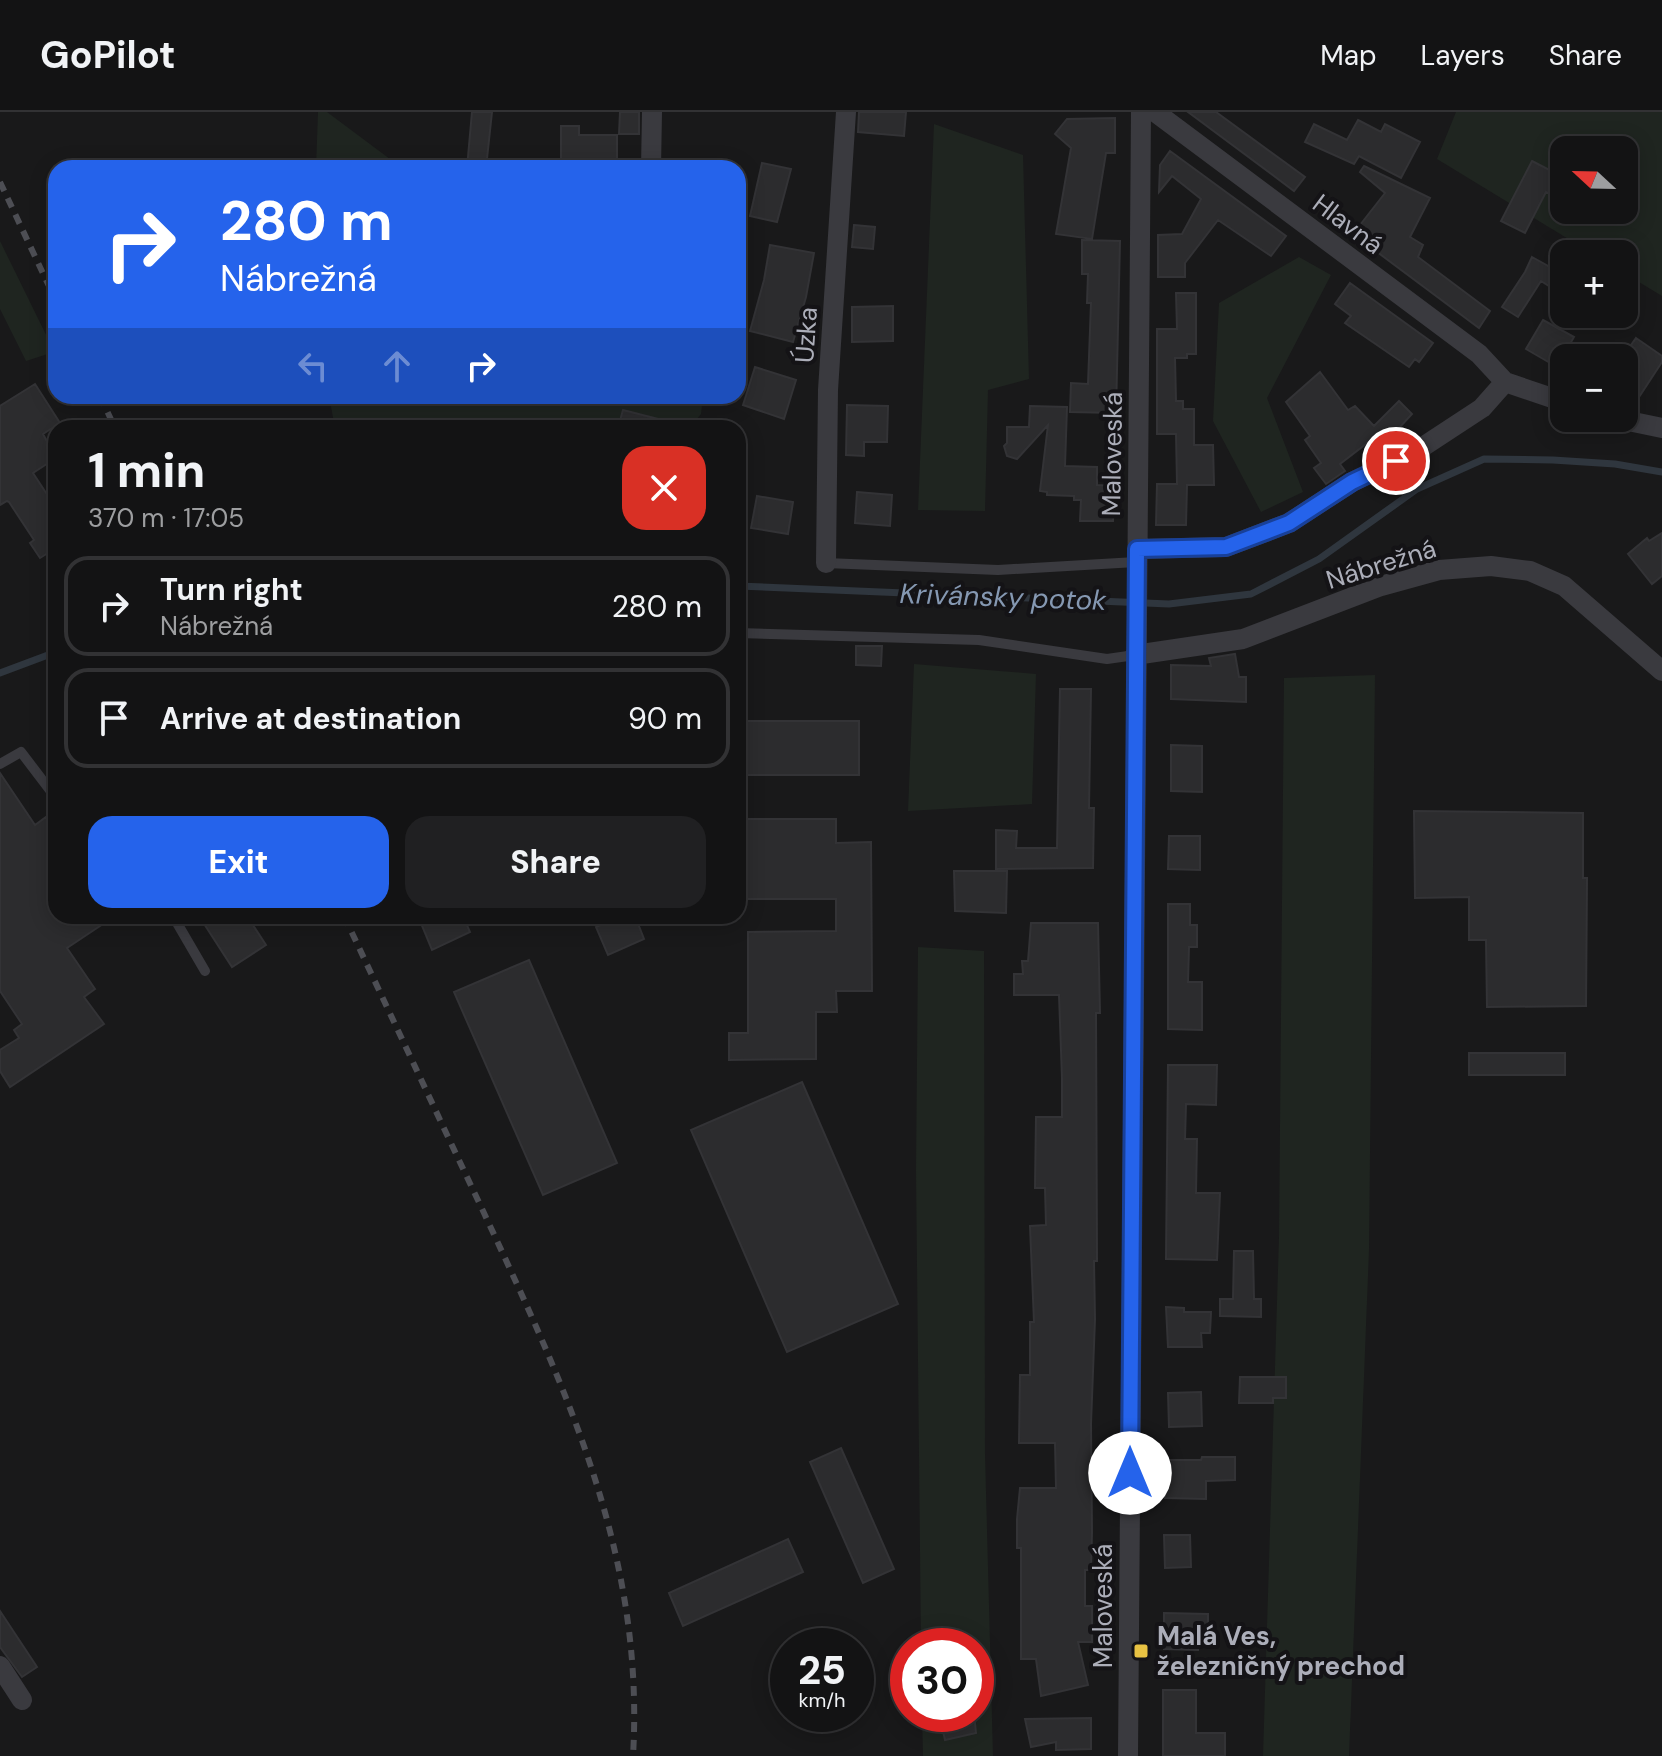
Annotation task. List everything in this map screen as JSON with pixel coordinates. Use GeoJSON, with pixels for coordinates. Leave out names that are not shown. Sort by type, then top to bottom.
{"type":"FeatureCollection","features":[{"type":"Feature","properties":{"kind":"street"},"geometry":{"type":"LineString","coordinates":[[651,160],[652,112]]}},
{"type":"Feature","properties":{"kind":"street","name":"Úzka"},"geometry":{"type":"LineString","coordinates":[[826,563],[828,390],[846,112]]}},
{"type":"Feature","properties":{"kind":"street","name":"Maloveská"},"geometry":{"type":"LineString","coordinates":[[1128,1756],[1141,112]]}},
{"type":"Feature","properties":{"kind":"street","name":"Hlavná"},"geometry":{"type":"LineString","coordinates":[[1155,112],[1479,354],[1505,382]]}},
{"type":"Feature","properties":{"kind":"street"},"geometry":{"type":"LineString","coordinates":[[1136,562],[1226,547],[1289,523],[1352,482],[1418,450],[1482,408],[1505,382],[1550,397]]}},
{"type":"Feature","properties":{"kind":"street"},"geometry":{"type":"LineString","coordinates":[[1638,423],[1662,428]]}},
{"type":"Feature","properties":{"kind":"street","name":"Nábrežná"},"geometry":{"type":"LineString","coordinates":[[1135,650],[1243,639],[1381,586],[1439,570],[1491,566],[1530,571],[1564,586],[1662,671]]}},
{"type":"Feature","properties":{"kind":"street"},"geometry":{"type":"LineString","coordinates":[[0,1666],[22,1700]]}},
{"type":"Feature","properties":{"kind":"lane"},"geometry":{"type":"LineString","coordinates":[[826,563],[998,570],[1136,562]]}},
{"type":"Feature","properties":{"kind":"lane"},"geometry":{"type":"LineString","coordinates":[[746,633],[979,640],[1107,659],[1135,650]]}},
{"type":"Feature","properties":{"kind":"lane"},"geometry":{"type":"LineString","coordinates":[[0,764],[21,752],[48,787]]}},
{"type":"Feature","properties":{"kind":"lane"},"geometry":{"type":"LineString","coordinates":[[178,924],[205,971]]}},
{"type":"Feature","properties":{"kind":"shaded area"},"geometry":{"type":"Polygon","coordinates":[[[318,112],[327,112],[391,160],[316,160],[318,112]]]}},
{"type":"Feature","properties":{"kind":"shaded area"},"geometry":{"type":"Polygon","coordinates":[[[1456,112],[1662,112],[1662,296],[1638,281],[1638,240],[1570,240],[1437,159],[1456,112]]]}},
{"type":"Feature","properties":{"kind":"shaded area"},"geometry":{"type":"Polygon","coordinates":[[[934,124],[1023,155],[1029,379],[988,390],[985,511],[918,510],[934,124]]]}},
{"type":"Feature","properties":{"kind":"shaded area"},"geometry":{"type":"Polygon","coordinates":[[[0,241],[48,340],[48,354],[26,361],[0,309],[0,241]]]}},
{"type":"Feature","properties":{"kind":"shaded area"},"geometry":{"type":"Polygon","coordinates":[[[1299,257],[1331,275],[1267,398],[1303,492],[1261,512],[1213,421],[1219,303],[1299,257]]]}},
{"type":"Feature","properties":{"kind":"shaded area"},"geometry":{"type":"Polygon","coordinates":[[[330,404],[702,404],[696,420],[334,420],[330,404]]]}},
{"type":"Feature","properties":{"kind":"shaded area"},"geometry":{"type":"Polygon","coordinates":[[[914,664],[1036,674],[1032,804],[908,811],[914,664]]]}},
{"type":"Feature","properties":{"kind":"shaded area"},"geometry":{"type":"Polygon","coordinates":[[[1375,675],[1369,1250],[1349,1756],[1263,1756],[1279,1237],[1284,678],[1375,675]]]}},
{"type":"Feature","properties":{"kind":"shaded area"},"geometry":{"type":"Polygon","coordinates":[[[918,947],[984,951],[985,1454],[990,1628],[921,1628],[916,1171],[918,947]]]}},
{"type":"Feature","properties":{"kind":"shaded area"},"geometry":{"type":"Polygon","coordinates":[[[922,1732],[992,1732],[993,1756],[923,1756],[922,1732]]]}},
{"type":"Feature","properties":{"kind":"building"},"geometry":{"type":"Polygon","coordinates":[[[472,112],[492,112],[487,160],[468,160],[472,112]]]}},
{"type":"Feature","properties":{"kind":"building"},"geometry":{"type":"Polygon","coordinates":[[[620,112],[639,112],[639,134],[619,134],[620,112]]]}},
{"type":"Feature","properties":{"kind":"building"},"geometry":{"type":"Polygon","coordinates":[[[859,112],[906,112],[904,136],[858,132],[859,112]]]}},
{"type":"Feature","properties":{"kind":"building"},"geometry":{"type":"Polygon","coordinates":[[[1188,112],[1216,112],[1305,177],[1294,191],[1188,112]]]}},
{"type":"Feature","properties":{"kind":"building"},"geometry":{"type":"Polygon","coordinates":[[[1115,118],[1115,153],[1106,153],[1092,239],[1056,234],[1071,148],[1055,134],[1067,119],[1115,118]]]}},
{"type":"Feature","properties":{"kind":"building"},"geometry":{"type":"Polygon","coordinates":[[[1358,120],[1381,132],[1385,124],[1420,142],[1401,178],[1359,156],[1354,164],[1305,142],[1314,124],[1347,140],[1358,120]]]}},
{"type":"Feature","properties":{"kind":"building"},"geometry":{"type":"Polygon","coordinates":[[[561,126],[579,126],[579,135],[617,135],[617,159],[561,159],[561,126]]]}},
{"type":"Feature","properties":{"kind":"building"},"geometry":{"type":"Polygon","coordinates":[[[1170,151],[1286,236],[1271,256],[1218,220],[1185,263],[1185,277],[1158,277],[1158,235],[1182,234],[1201,199],[1172,176],[1159,192],[1160,165],[1170,151]]]}},
{"type":"Feature","properties":{"kind":"building"},"geometry":{"type":"Polygon","coordinates":[[[1532,161],[1550,170],[1550,194],[1546,192],[1525,233],[1501,221],[1532,161]]]}},
{"type":"Feature","properties":{"kind":"building"},"geometry":{"type":"Polygon","coordinates":[[[762,163],[791,169],[777,222],[750,216],[762,163]]]}},
{"type":"Feature","properties":{"kind":"building"},"geometry":{"type":"Polygon","coordinates":[[[1364,166],[1430,198],[1410,237],[1423,245],[1418,257],[1490,311],[1479,328],[1353,234],[1385,193],[1360,172],[1364,166]]]}},
{"type":"Feature","properties":{"kind":"building"},"geometry":{"type":"Polygon","coordinates":[[[854,225],[875,227],[873,249],[852,247],[854,225]]]}},
{"type":"Feature","properties":{"kind":"building"},"geometry":{"type":"Polygon","coordinates":[[[1082,240],[1120,241],[1116,413],[1070,412],[1071,383],[1088,384],[1091,303],[1087,303],[1088,274],[1082,274],[1082,240]]]}},
{"type":"Feature","properties":{"kind":"building"},"geometry":{"type":"Polygon","coordinates":[[[770,245],[814,253],[793,342],[750,331],[770,245]]]}},
{"type":"Feature","properties":{"kind":"building"},"geometry":{"type":"Polygon","coordinates":[[[1532,257],[1550,267],[1550,284],[1541,281],[1518,317],[1502,307],[1532,257]]]}},
{"type":"Feature","properties":{"kind":"building"},"geometry":{"type":"Polygon","coordinates":[[[1350,283],[1433,343],[1419,362],[1415,359],[1409,367],[1345,323],[1351,316],[1335,304],[1350,283]]]}},
{"type":"Feature","properties":{"kind":"building"},"geometry":{"type":"Polygon","coordinates":[[[1176,293],[1196,293],[1196,354],[1175,358],[1176,401],[1183,401],[1183,409],[1194,409],[1194,445],[1213,445],[1214,485],[1187,485],[1186,525],[1156,525],[1157,484],[1177,484],[1176,434],[1157,434],[1157,329],[1177,329],[1176,293]]]}},
{"type":"Feature","properties":{"kind":"building"},"geometry":{"type":"Polygon","coordinates":[[[893,306],[893,341],[852,342],[852,307],[893,306]]]}},
{"type":"Feature","properties":{"kind":"building"},"geometry":{"type":"Polygon","coordinates":[[[1543,320],[1550,324],[1550,328],[1558,328],[1574,337],[1570,344],[1550,344],[1550,363],[1526,349],[1543,320]]]}},
{"type":"Feature","properties":{"kind":"building"},"geometry":{"type":"Polygon","coordinates":[[[1636,338],[1662,356],[1662,362],[1639,397],[1638,344],[1632,344],[1636,338]]]}},
{"type":"Feature","properties":{"kind":"building"},"geometry":{"type":"Polygon","coordinates":[[[755,367],[796,380],[784,419],[743,405],[746,404],[755,367]]]}},
{"type":"Feature","properties":{"kind":"building"},"geometry":{"type":"Polygon","coordinates":[[[1320,372],[1348,410],[1355,406],[1374,426],[1399,401],[1412,414],[1376,449],[1370,441],[1340,464],[1345,471],[1326,484],[1314,468],[1321,463],[1305,440],[1310,436],[1286,402],[1320,372]]]}},
{"type":"Feature","properties":{"kind":"building"},"geometry":{"type":"Polygon","coordinates":[[[35,384],[58,420],[48,420],[48,431],[43,434],[48,443],[48,463],[33,473],[48,496],[48,553],[40,558],[30,543],[34,540],[9,502],[0,505],[0,406],[35,384]]]}},
{"type":"Feature","properties":{"kind":"building"},"geometry":{"type":"Polygon","coordinates":[[[847,405],[888,406],[887,442],[864,442],[864,456],[846,455],[847,405]]]}},
{"type":"Feature","properties":{"kind":"building"},"geometry":{"type":"Polygon","coordinates":[[[1030,406],[1067,407],[1065,466],[1097,467],[1097,485],[1114,486],[1113,521],[1080,521],[1081,500],[1074,500],[1074,496],[1047,495],[1047,492],[1040,491],[1048,425],[1017,459],[1007,456],[1004,446],[1007,443],[1007,427],[1029,427],[1030,406]]]}},
{"type":"Feature","properties":{"kind":"building"},"geometry":{"type":"Polygon","coordinates":[[[623,410],[662,420],[620,420],[623,410]]]}},
{"type":"Feature","properties":{"kind":"building"},"geometry":{"type":"Polygon","coordinates":[[[857,492],[892,495],[890,526],[855,523],[857,492]]]}},
{"type":"Feature","properties":{"kind":"building"},"geometry":{"type":"Polygon","coordinates":[[[757,496],[793,502],[788,534],[751,528],[757,496]]]}},
{"type":"Feature","properties":{"kind":"building"},"geometry":{"type":"Polygon","coordinates":[[[1662,533],[1662,576],[1652,584],[1628,554],[1647,538],[1649,541],[1662,533]]]}},
{"type":"Feature","properties":{"kind":"building"},"geometry":{"type":"Polygon","coordinates":[[[856,646],[882,646],[881,666],[856,665],[856,646]]]}},
{"type":"Feature","properties":{"kind":"building"},"geometry":{"type":"Polygon","coordinates":[[[1235,654],[1239,677],[1246,677],[1246,702],[1171,699],[1171,665],[1211,666],[1209,658],[1235,654]]]}},
{"type":"Feature","properties":{"kind":"building"},"geometry":{"type":"Polygon","coordinates":[[[1060,689],[1091,689],[1089,808],[1094,808],[1093,868],[996,869],[996,830],[1017,831],[1016,848],[1057,848],[1060,689]]]}},
{"type":"Feature","properties":{"kind":"building"},"geometry":{"type":"Polygon","coordinates":[[[746,721],[859,721],[859,775],[746,775],[746,721]]]}},
{"type":"Feature","properties":{"kind":"building"},"geometry":{"type":"Polygon","coordinates":[[[1171,745],[1202,746],[1202,792],[1171,791],[1171,745]]]}},
{"type":"Feature","properties":{"kind":"building"},"geometry":{"type":"Polygon","coordinates":[[[0,773],[35,825],[46,817],[48,820],[48,924],[103,924],[67,948],[95,989],[84,997],[104,1024],[10,1087],[0,1071],[0,1050],[19,1038],[14,1030],[22,1024],[0,991],[0,773]]]}},
{"type":"Feature","properties":{"kind":"building"},"geometry":{"type":"Polygon","coordinates":[[[1414,811],[1583,813],[1583,878],[1587,878],[1586,1006],[1487,1007],[1486,940],[1469,940],[1469,897],[1415,898],[1414,811]]]}},
{"type":"Feature","properties":{"kind":"building"},"geometry":{"type":"Polygon","coordinates":[[[746,819],[836,819],[836,843],[871,842],[872,991],[836,991],[837,1012],[816,1012],[816,1059],[729,1060],[729,1033],[748,1033],[748,932],[836,931],[836,899],[746,899],[746,819]]]}},
{"type":"Feature","properties":{"kind":"building"},"geometry":{"type":"Polygon","coordinates":[[[1169,836],[1200,836],[1200,870],[1168,869],[1169,836]]]}},
{"type":"Feature","properties":{"kind":"building"},"geometry":{"type":"Polygon","coordinates":[[[954,871],[1007,871],[1006,913],[955,911],[954,871]]]}},
{"type":"Feature","properties":{"kind":"building"},"geometry":{"type":"Polygon","coordinates":[[[1168,904],[1190,904],[1190,925],[1197,925],[1197,947],[1189,947],[1188,982],[1202,982],[1202,1030],[1168,1029],[1168,904]]]}},
{"type":"Feature","properties":{"kind":"building"},"geometry":{"type":"Polygon","coordinates":[[[1031,923],[1098,923],[1100,1013],[1096,1013],[1097,1261],[1094,1261],[1091,1570],[1085,1570],[1085,1606],[1092,1606],[1092,1642],[1078,1642],[1088,1685],[1041,1696],[1036,1659],[1021,1659],[1021,1548],[1017,1548],[1017,1519],[1020,1488],[1056,1488],[1055,1443],[1019,1443],[1020,1375],[1030,1375],[1030,1322],[1034,1322],[1030,1226],[1046,1225],[1045,1188],[1035,1188],[1036,1117],[1062,1117],[1062,1078],[1059,995],[1014,995],[1014,974],[1023,974],[1022,961],[1028,961],[1031,923]]]}},
{"type":"Feature","properties":{"kind":"building"},"geometry":{"type":"Polygon","coordinates":[[[204,924],[252,924],[266,945],[232,967],[204,924]]]}},
{"type":"Feature","properties":{"kind":"building"},"geometry":{"type":"Polygon","coordinates":[[[421,924],[466,924],[470,932],[432,950],[421,924]]]}},
{"type":"Feature","properties":{"kind":"building"},"geometry":{"type":"Polygon","coordinates":[[[603,924],[638,924],[644,939],[608,955],[596,927],[603,924]]]}},
{"type":"Feature","properties":{"kind":"building"},"geometry":{"type":"Polygon","coordinates":[[[529,960],[617,1163],[543,1195],[454,992],[529,960]]]}},
{"type":"Feature","properties":{"kind":"building"},"geometry":{"type":"Polygon","coordinates":[[[1469,1053],[1565,1053],[1565,1075],[1469,1075],[1469,1053]]]}},
{"type":"Feature","properties":{"kind":"building"},"geometry":{"type":"Polygon","coordinates":[[[1168,1065],[1217,1065],[1216,1105],[1186,1104],[1185,1139],[1197,1139],[1196,1193],[1220,1193],[1217,1260],[1166,1259],[1168,1065]]]}},
{"type":"Feature","properties":{"kind":"building"},"geometry":{"type":"Polygon","coordinates":[[[802,1082],[898,1304],[787,1352],[691,1130],[802,1082]]]}},
{"type":"Feature","properties":{"kind":"building"},"geometry":{"type":"Polygon","coordinates":[[[1234,1251],[1253,1251],[1254,1299],[1261,1299],[1261,1317],[1220,1316],[1220,1299],[1233,1299],[1234,1251]]]}},
{"type":"Feature","properties":{"kind":"building"},"geometry":{"type":"Polygon","coordinates":[[[1166,1307],[1184,1308],[1184,1312],[1211,1312],[1210,1333],[1201,1333],[1202,1347],[1168,1347],[1166,1307]]]}},
{"type":"Feature","properties":{"kind":"building"},"geometry":{"type":"Polygon","coordinates":[[[1240,1377],[1286,1377],[1286,1398],[1273,1398],[1273,1403],[1239,1403],[1240,1377]]]}},
{"type":"Feature","properties":{"kind":"building"},"geometry":{"type":"Polygon","coordinates":[[[1201,1392],[1202,1426],[1169,1427],[1168,1393],[1201,1392]]]}},
{"type":"Feature","properties":{"kind":"building"},"geometry":{"type":"Polygon","coordinates":[[[841,1448],[894,1569],[863,1583],[810,1462],[841,1448]]]}},
{"type":"Feature","properties":{"kind":"building"},"geometry":{"type":"Polygon","coordinates":[[[1202,1457],[1235,1457],[1235,1480],[1206,1481],[1206,1499],[1165,1498],[1165,1460],[1201,1460],[1202,1457]]]}},
{"type":"Feature","properties":{"kind":"building"},"geometry":{"type":"Polygon","coordinates":[[[1164,1535],[1190,1535],[1191,1567],[1165,1568],[1164,1535]]]}},
{"type":"Feature","properties":{"kind":"building"},"geometry":{"type":"Polygon","coordinates":[[[788,1539],[803,1572],[683,1626],[669,1593],[788,1539]]]}},
{"type":"Feature","properties":{"kind":"building"},"geometry":{"type":"Polygon","coordinates":[[[0,1611],[37,1667],[22,1677],[0,1647],[0,1611]]]}},
{"type":"Feature","properties":{"kind":"building"},"geometry":{"type":"Polygon","coordinates":[[[1164,1613],[1208,1614],[1208,1635],[1198,1634],[1198,1650],[1164,1649],[1164,1613]]]}},
{"type":"Feature","properties":{"kind":"building"},"geometry":{"type":"Polygon","coordinates":[[[1163,1690],[1196,1690],[1196,1733],[1225,1733],[1225,1756],[1163,1756],[1163,1690]]]}},
{"type":"Feature","properties":{"kind":"building"},"geometry":{"type":"Polygon","coordinates":[[[1091,1718],[1091,1749],[1056,1750],[1056,1742],[1031,1747],[1025,1719],[1091,1718]]]}},
{"type":"Feature","properties":{"kind":"building"},"geometry":{"type":"Polygon","coordinates":[[[943,1732],[976,1732],[976,1733],[945,1740],[943,1732]]]}},
{"type":"Feature","properties":{"kind":"waterway","name":"Krivánsky potok"},"geometry":{"type":"LineString","coordinates":[[746,586],[1169,604],[1251,594],[1319,559],[1417,489],[1484,459],[1615,464],[1662,472]]}},
{"type":"Feature","properties":{"kind":"waterway","name":"Krivánsky potok"},"geometry":{"type":"LineString","coordinates":[[0,673],[48,655]]}},
{"type":"Feature","properties":{"kind":"railway"},"geometry":{"type":"LineString","coordinates":[[0,182],[48,284]]}},
{"type":"Feature","properties":{"kind":"railway"},"geometry":{"type":"LineString","coordinates":[[104,404],[111,420]]}},
{"type":"Feature","properties":{"kind":"railway"},"geometry":{"type":"LineString","coordinates":[[348,924],[544,1344],[594,1475],[613,1542],[626,1611],[633,1682],[633,1756]]}},
{"type":"Feature","properties":{"kind":"place","name":"Malá Ves, železničný prechod"},"geometry":{"type":"Point","coordinates":[1141,1651]}},
{"type":"Feature","properties":{"kind":"route"},"geometry":{"type":"LineString","coordinates":[[1130,1473],[1137,549],[1226,547],[1289,523],[1352,482],[1396,461]]}}]}
